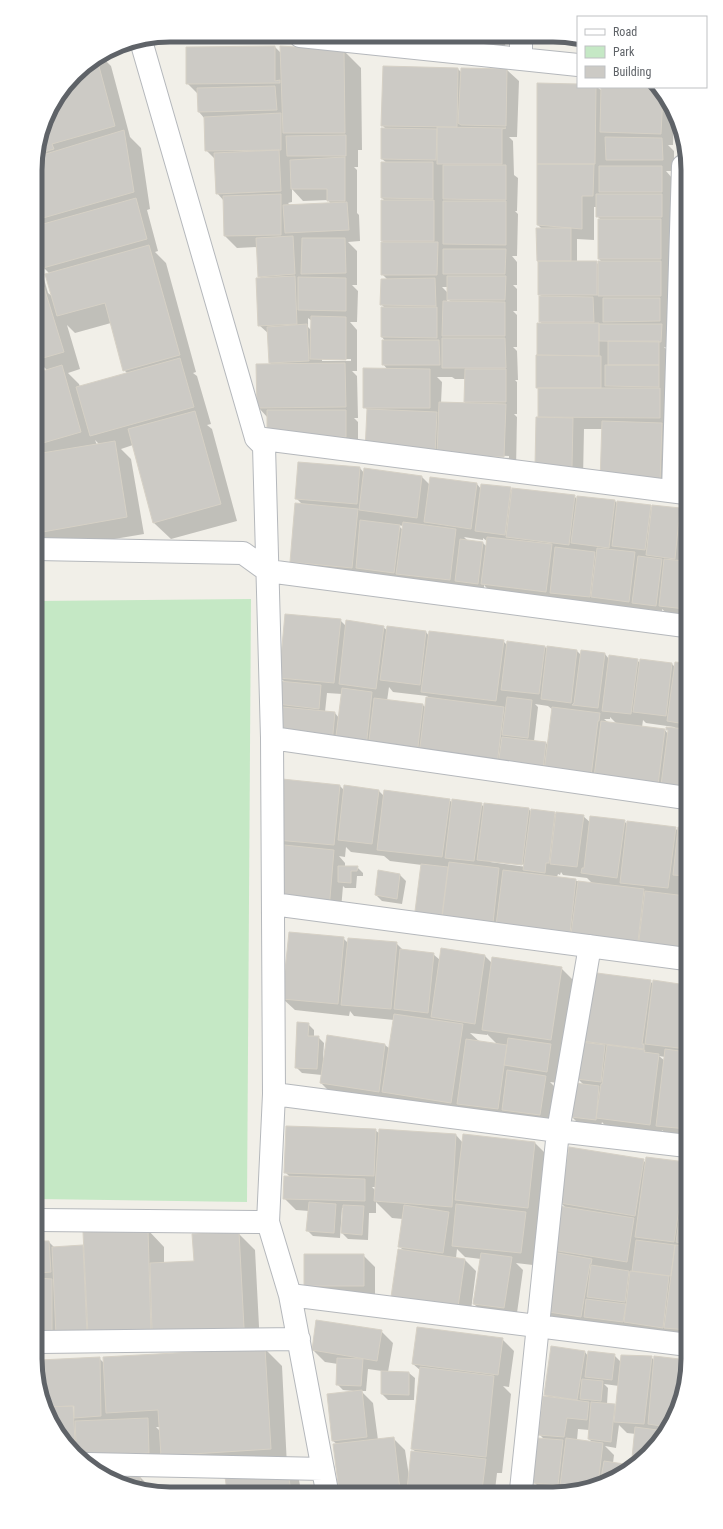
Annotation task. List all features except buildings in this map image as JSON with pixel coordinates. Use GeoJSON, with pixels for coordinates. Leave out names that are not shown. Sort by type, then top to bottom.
{"type":"FeatureCollection","features":[{"type":"Feature","properties":{"kind":"street"},"geometry":{"type":"LineString","coordinates":[[358,42],[577,65]]}},
{"type":"Feature","properties":{"kind":"street"},"geometry":{"type":"LineString","coordinates":[[521,42],[521,59]]}},
{"type":"Feature","properties":{"kind":"street"},"geometry":{"type":"LineString","coordinates":[[142,45],[256,438],[264,446],[272,738],[274,1094],[268,1222],[290,1295],[326,1487]]}},
{"type":"Feature","properties":{"kind":"street"},"geometry":{"type":"LineString","coordinates":[[256,438],[679,492],[681,362]]}},
{"type":"Feature","properties":{"kind":"street"},"geometry":{"type":"LineString","coordinates":[[42,549],[243,553],[268,571],[681,625]]}},
{"type":"Feature","properties":{"kind":"street"},"geometry":{"type":"LineString","coordinates":[[272,738],[681,797]]}},
{"type":"Feature","properties":{"kind":"street"},"geometry":{"type":"LineString","coordinates":[[273,904],[681,958]]}},
{"type":"Feature","properties":{"kind":"street"},"geometry":{"type":"LineString","coordinates":[[521,1487],[558,1131],[590,946]]}},
{"type":"Feature","properties":{"kind":"street"},"geometry":{"type":"LineString","coordinates":[[274,1094],[681,1145]]}},
{"type":"Feature","properties":{"kind":"street"},"geometry":{"type":"LineString","coordinates":[[42,1220],[268,1222]]}},
{"type":"Feature","properties":{"kind":"street"},"geometry":{"type":"LineString","coordinates":[[290,1295],[681,1343]]}},
{"type":"Feature","properties":{"kind":"street"},"geometry":{"type":"LineString","coordinates":[[42,1342],[298,1339]]}},
{"type":"Feature","properties":{"kind":"street"},"geometry":{"type":"LineString","coordinates":[[98,1464],[323,1469]]}},
{"type":"Feature","properties":{"kind":"green space"},"geometry":{"type":"Polygon","coordinates":[[[251,599],[247,1202],[42,1199],[42,601],[251,599]]]}}]}
